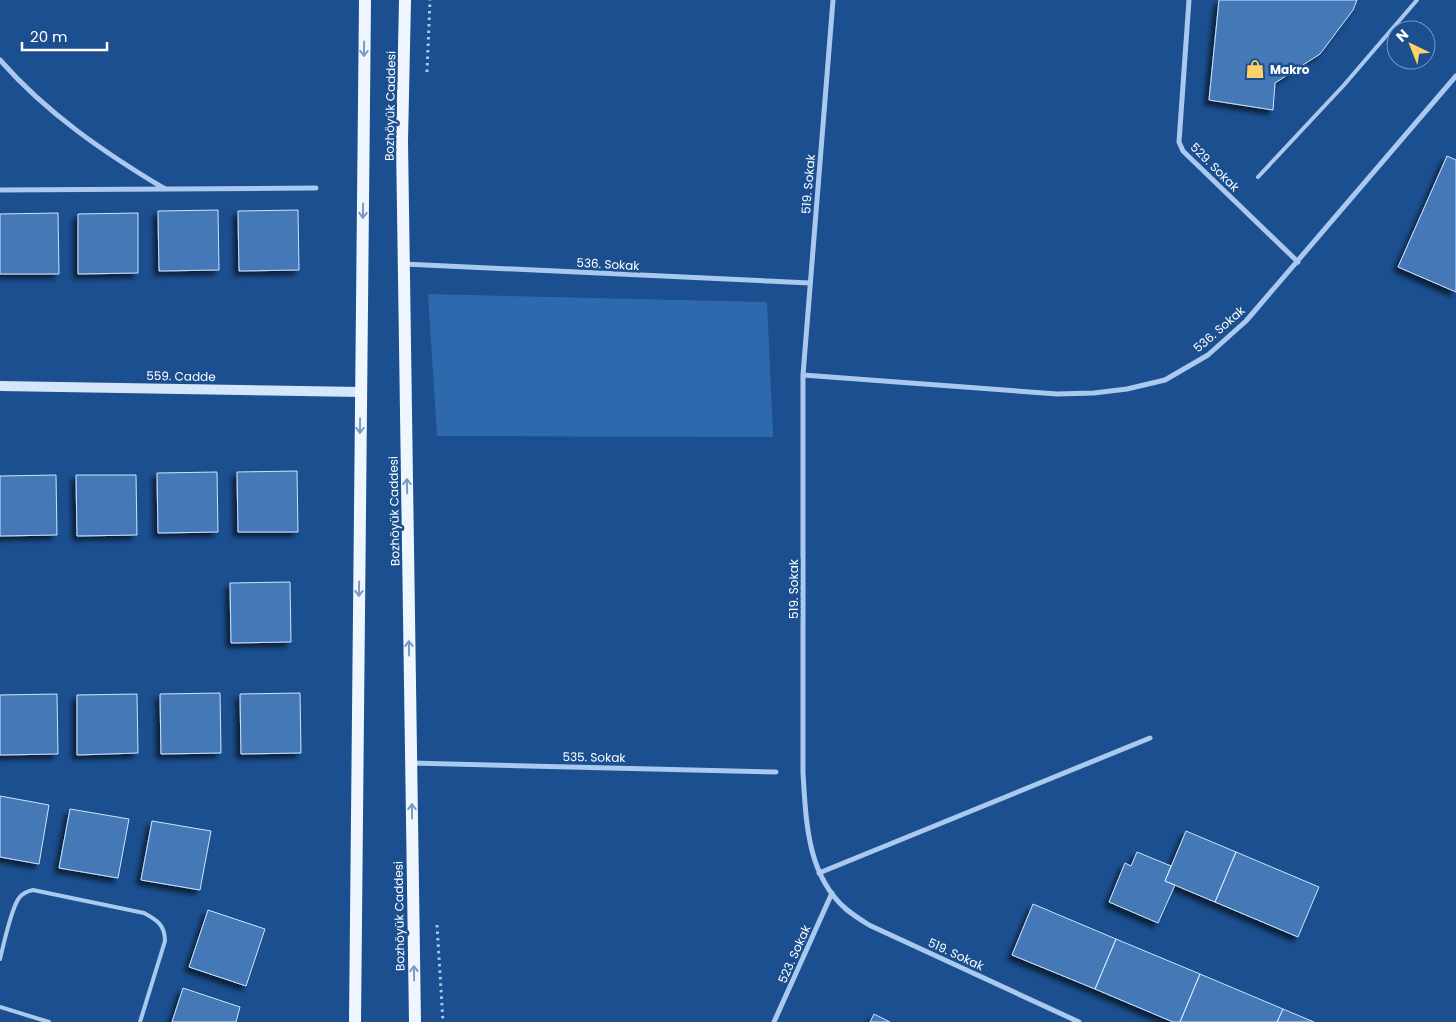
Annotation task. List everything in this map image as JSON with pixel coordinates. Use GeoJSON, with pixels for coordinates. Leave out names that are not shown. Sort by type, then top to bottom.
{"type":"FeatureCollection","features":[{"type":"Feature","properties":{"kind":"main road"},"geometry":{"type":"LineString","coordinates":[[355,1022],[364,0]]}},
{"type":"Feature","properties":{"kind":"main road","name":"Bozhöyük Caddesi"},"geometry":{"type":"LineString","coordinates":[[406,0],[402,141],[415,1022]]}},
{"type":"Feature","properties":{"kind":"street","name":"519. Sokak"},"geometry":{"type":"LineString","coordinates":[[833,0],[803,375],[803,773],[807,828],[811,849],[820,873],[832,893],[846,909],[869,925],[1080,1022]]}},
{"type":"Feature","properties":{"kind":"street","name":"529. Sokak"},"geometry":{"type":"LineString","coordinates":[[1189,0],[1179,142],[1183,151],[1298,262]]}},
{"type":"Feature","properties":{"kind":"street"},"geometry":{"type":"LineString","coordinates":[[0,60],[32,92],[82,136],[124,165],[165,189]]}},
{"type":"Feature","properties":{"kind":"street","name":"536. Sokak"},"geometry":{"type":"LineString","coordinates":[[803,375],[1057,394],[1094,393],[1137,387],[1165,380],[1208,355],[1246,321],[1456,76]]}},
{"type":"Feature","properties":{"kind":"street"},"geometry":{"type":"LineString","coordinates":[[0,190],[316,188]]}},
{"type":"Feature","properties":{"kind":"street","name":"536. Sokak"},"geometry":{"type":"LineString","coordinates":[[404,264],[810,283]]}},
{"type":"Feature","properties":{"kind":"street","name":"559. Cadde"},"geometry":{"type":"LineString","coordinates":[[0,386],[361,392]]}},
{"type":"Feature","properties":{"kind":"street"},"geometry":{"type":"LineString","coordinates":[[820,873],[1150,738]]}},
{"type":"Feature","properties":{"kind":"street","name":"535. Sokak"},"geometry":{"type":"LineString","coordinates":[[411,763],[776,772]]}},
{"type":"Feature","properties":{"kind":"street","name":"523. Sokak"},"geometry":{"type":"LineString","coordinates":[[774,1022],[832,893]]}},
{"type":"Feature","properties":{"kind":"lane"},"geometry":{"type":"LineString","coordinates":[[1258,177],[1344,86],[1417,0]]}},
{"type":"Feature","properties":{"kind":"lane"},"geometry":{"type":"LineString","coordinates":[[0,958],[14,908],[19,898],[26,892],[33,890],[144,913],[158,921],[165,931],[165,941],[140,1022]]}},
{"type":"Feature","properties":{"kind":"lane"},"geometry":{"type":"LineString","coordinates":[[0,1007],[49,1022]]}},
{"type":"Feature","properties":{"kind":"shaded area"},"geometry":{"type":"Polygon","coordinates":[[[428,294],[767,302],[773,437],[437,436],[428,294]]]}},
{"type":"Feature","properties":{"kind":"building","name":"Makro"},"geometry":{"type":"Polygon","coordinates":[[[1219,0],[1357,0],[1353,10],[1320,54],[1275,83],[1273,110],[1209,100],[1219,0]]]}},
{"type":"Feature","properties":{"kind":"building"},"geometry":{"type":"Polygon","coordinates":[[[1447,156],[1456,160],[1456,292],[1398,267],[1447,156]]]}},
{"type":"Feature","properties":{"kind":"building"},"geometry":{"type":"Polygon","coordinates":[[[218,210],[219,270],[159,271],[158,211],[218,210]]]}},
{"type":"Feature","properties":{"kind":"building"},"geometry":{"type":"Polygon","coordinates":[[[298,210],[299,270],[239,271],[238,211],[298,210]]]}},
{"type":"Feature","properties":{"kind":"building"},"geometry":{"type":"Polygon","coordinates":[[[58,213],[59,274],[0,274],[0,214],[58,213]]]}},
{"type":"Feature","properties":{"kind":"building"},"geometry":{"type":"Polygon","coordinates":[[[138,213],[138,273],[78,274],[78,214],[138,213]]]}},
{"type":"Feature","properties":{"kind":"building"},"geometry":{"type":"Polygon","coordinates":[[[297,471],[298,532],[238,532],[237,472],[297,471]]]}},
{"type":"Feature","properties":{"kind":"building"},"geometry":{"type":"Polygon","coordinates":[[[217,472],[218,532],[158,533],[157,473],[217,472]]]}},
{"type":"Feature","properties":{"kind":"building"},"geometry":{"type":"Polygon","coordinates":[[[56,475],[57,535],[0,536],[0,476],[56,475]]]}},
{"type":"Feature","properties":{"kind":"building"},"geometry":{"type":"Polygon","coordinates":[[[76,475],[136,475],[137,535],[77,536],[76,475]]]}},
{"type":"Feature","properties":{"kind":"building"},"geometry":{"type":"Polygon","coordinates":[[[290,582],[291,642],[231,643],[230,583],[290,582]]]}},
{"type":"Feature","properties":{"kind":"building"},"geometry":{"type":"Polygon","coordinates":[[[220,693],[221,753],[161,754],[160,694],[220,693]]]}},
{"type":"Feature","properties":{"kind":"building"},"geometry":{"type":"Polygon","coordinates":[[[300,693],[301,753],[241,754],[240,694],[300,693]]]}},
{"type":"Feature","properties":{"kind":"building"},"geometry":{"type":"Polygon","coordinates":[[[57,694],[58,754],[0,755],[0,695],[57,694]]]}},
{"type":"Feature","properties":{"kind":"building"},"geometry":{"type":"Polygon","coordinates":[[[137,694],[138,753],[77,755],[77,695],[137,694]]]}},
{"type":"Feature","properties":{"kind":"building"},"geometry":{"type":"Polygon","coordinates":[[[0,796],[49,805],[39,864],[0,857],[0,796]]]}},
{"type":"Feature","properties":{"kind":"building"},"geometry":{"type":"Polygon","coordinates":[[[70,809],[129,819],[118,878],[59,868],[70,809]]]}},
{"type":"Feature","properties":{"kind":"building"},"geometry":{"type":"Polygon","coordinates":[[[152,821],[211,831],[200,890],[141,880],[152,821]]]}},
{"type":"Feature","properties":{"kind":"building"},"geometry":{"type":"Polygon","coordinates":[[[1186,831],[1236,852],[1215,902],[1165,881],[1186,831]]]}},
{"type":"Feature","properties":{"kind":"building"},"geometry":{"type":"Polygon","coordinates":[[[1137,852],[1171,866],[1165,881],[1175,885],[1158,923],[1109,902],[1125,863],[1131,866],[1137,852]]]}},
{"type":"Feature","properties":{"kind":"building"},"geometry":{"type":"Polygon","coordinates":[[[1236,852],[1319,887],[1298,937],[1215,902],[1236,852]]]}},
{"type":"Feature","properties":{"kind":"building"},"geometry":{"type":"Polygon","coordinates":[[[1033,904],[1116,939],[1095,989],[1012,955],[1033,904]]]}},
{"type":"Feature","properties":{"kind":"building"},"geometry":{"type":"Polygon","coordinates":[[[208,910],[265,929],[246,986],[189,967],[208,910]]]}},
{"type":"Feature","properties":{"kind":"building"},"geometry":{"type":"Polygon","coordinates":[[[1116,939],[1200,974],[1180,1022],[1173,1022],[1095,989],[1116,939]]]}},
{"type":"Feature","properties":{"kind":"building"},"geometry":{"type":"Polygon","coordinates":[[[1200,974],[1283,1009],[1277,1022],[1180,1022],[1200,974]]]}},
{"type":"Feature","properties":{"kind":"building"},"geometry":{"type":"Polygon","coordinates":[[[183,988],[240,1007],[236,1022],[172,1022],[183,988]]]}},
{"type":"Feature","properties":{"kind":"building"},"geometry":{"type":"Polygon","coordinates":[[[1283,1009],[1314,1022],[1277,1022],[1283,1009]]]}},
{"type":"Feature","properties":{"kind":"building"},"geometry":{"type":"Polygon","coordinates":[[[874,1014],[890,1022],[870,1022],[874,1014]]]}},
{"type":"Feature","properties":{"kind":"place","name":"Makro"},"geometry":{"type":"Point","coordinates":[1255,69]}}]}
